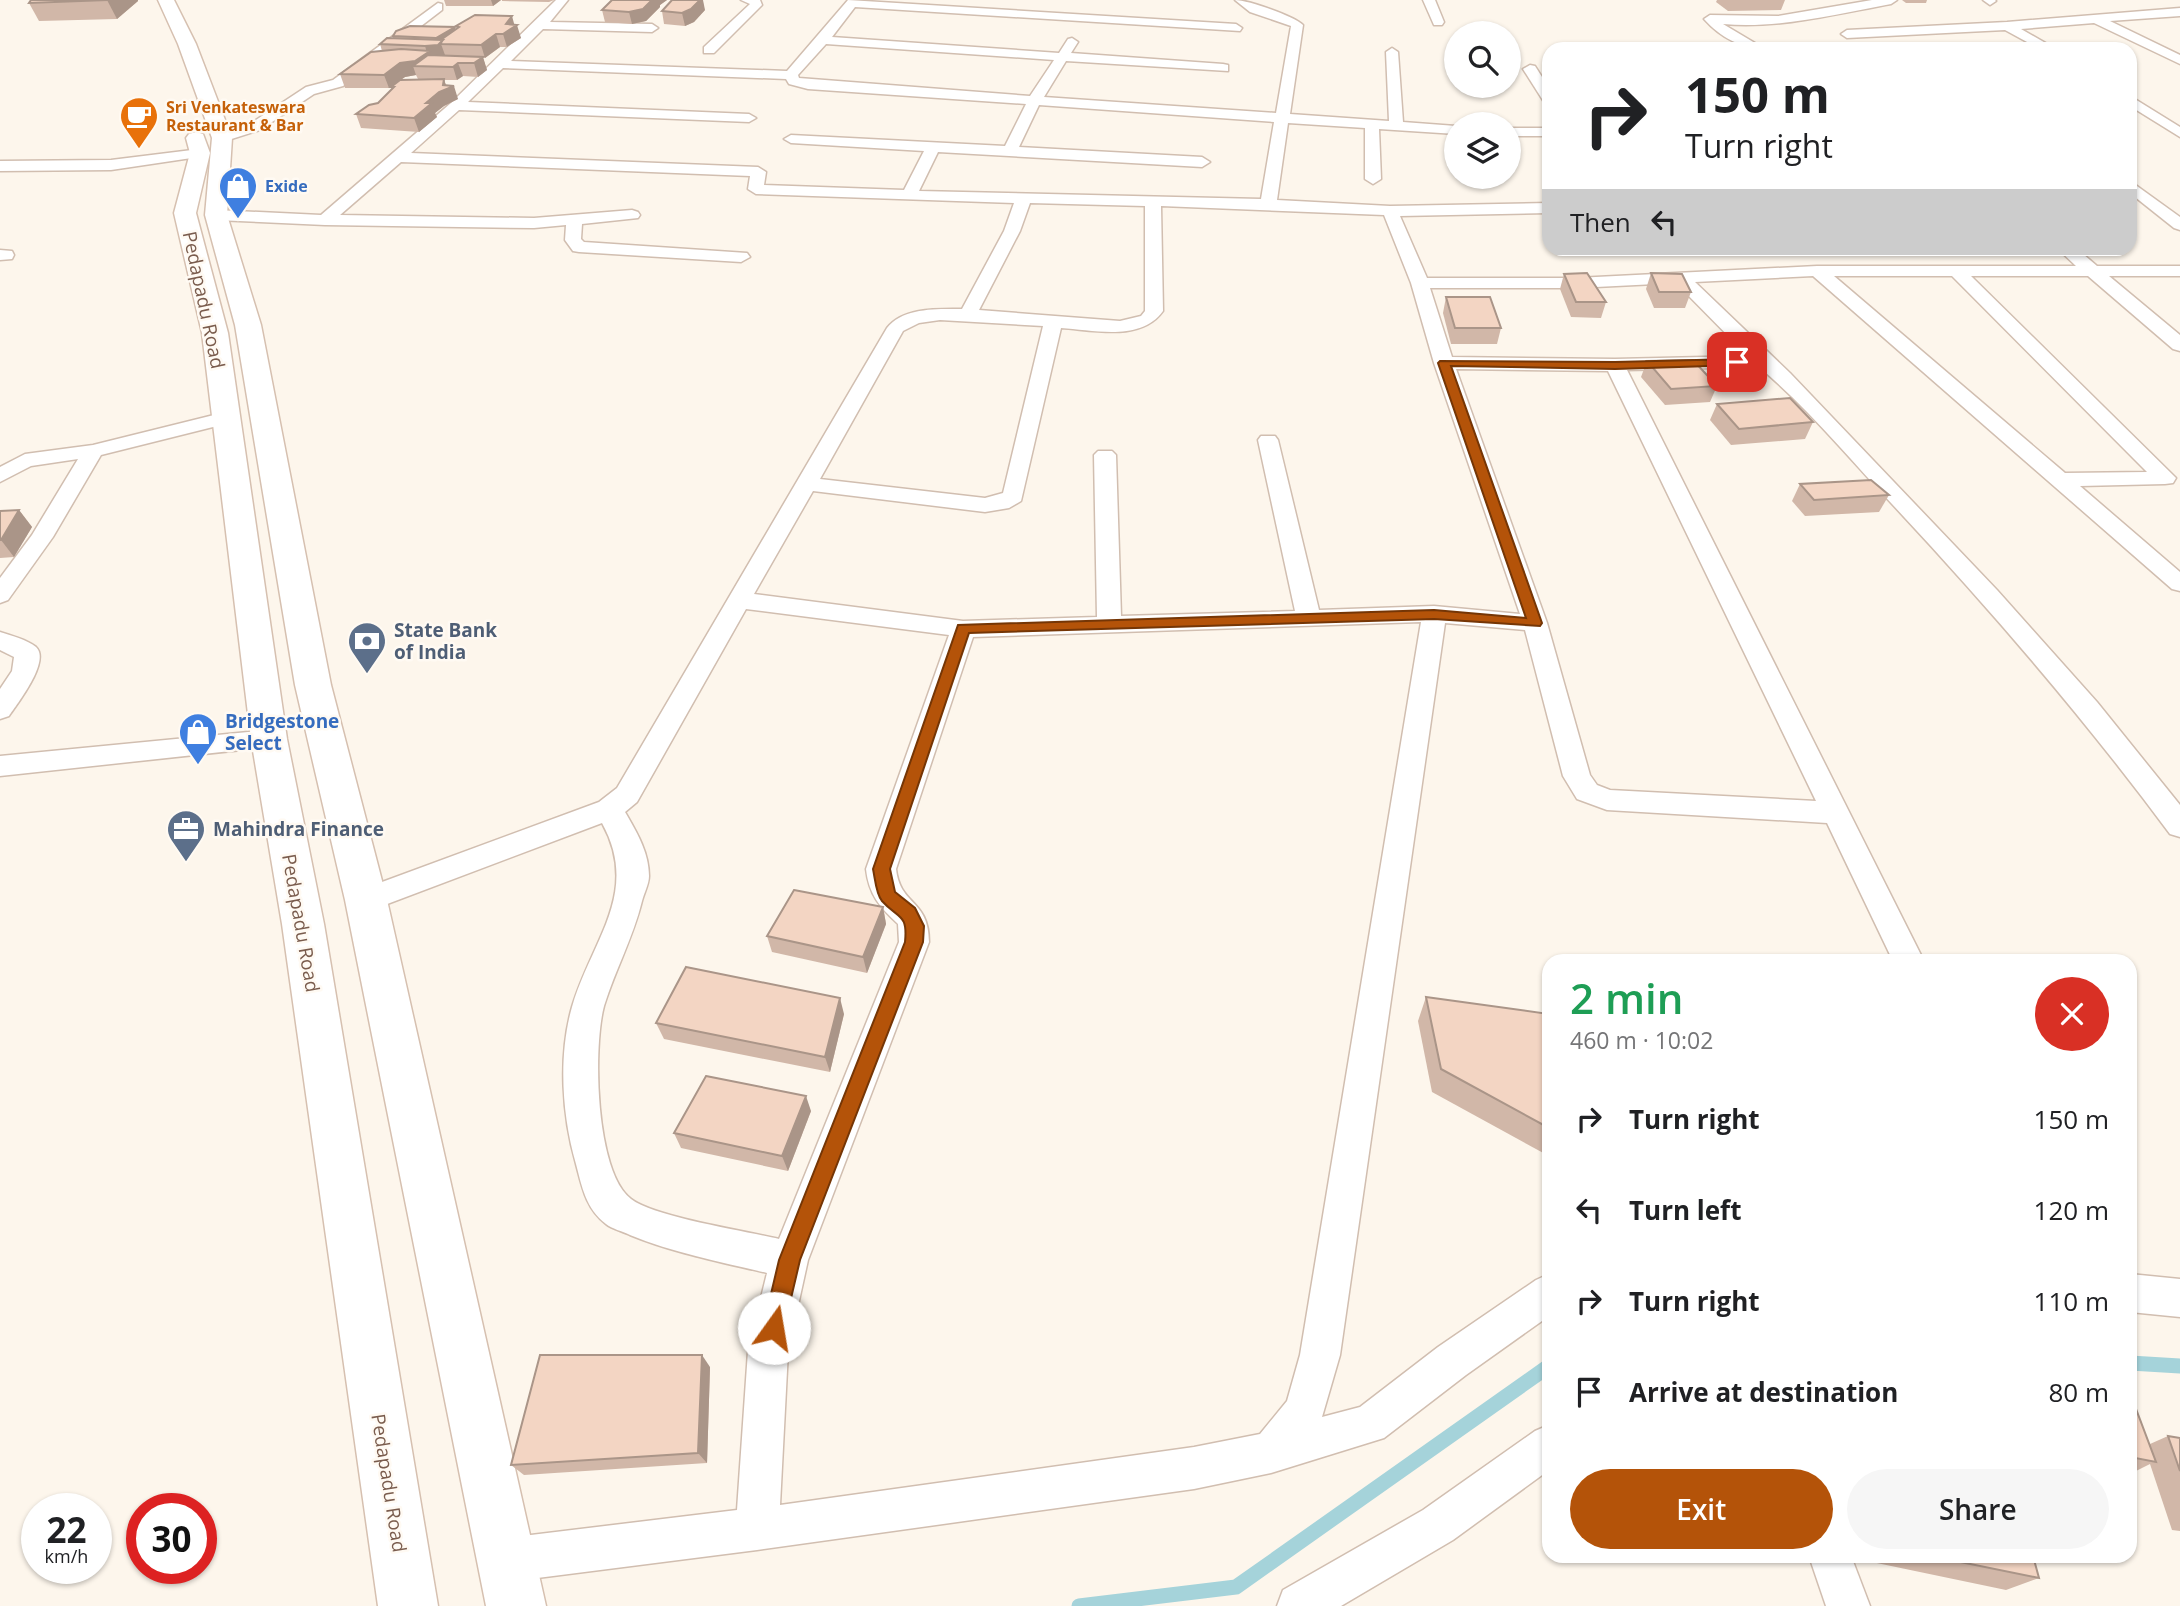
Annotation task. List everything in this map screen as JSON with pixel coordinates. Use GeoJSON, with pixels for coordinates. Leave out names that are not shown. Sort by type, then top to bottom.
{"type":"FeatureCollection","features":[{"type":"Feature","properties":{"kind":"main road","name":"Pedapadu Road"},"geometry":{"type":"LineString","coordinates":[[166,0],[187,44],[216,215],[248,326],[313,685],[366,900],[511,1583]]}},
{"type":"Feature","properties":{"kind":"main road","name":"Pedapadu Road"},"geometry":{"type":"LineString","coordinates":[[204,137],[185,213],[215,333],[269,740],[303,924],[408,1606]]}},
{"type":"Feature","properties":{"kind":"street"},"geometry":{"type":"LineString","coordinates":[[325,220],[456,106],[497,64],[540,26],[562,0]]}},
{"type":"Feature","properties":{"kind":"street"},"geometry":{"type":"LineString","coordinates":[[709,50],[756,5],[755,2],[747,0]]}},
{"type":"Feature","properties":{"kind":"street"},"geometry":{"type":"LineString","coordinates":[[1241,0],[1253,10],[1297,25],[1268,204]]}},
{"type":"Feature","properties":{"kind":"street"},"geometry":{"type":"LineString","coordinates":[[1429,0],[1438,22]]}},
{"type":"Feature","properties":{"kind":"street"},"geometry":{"type":"LineString","coordinates":[[1745,42],[1727,33],[1710,19],[1740,21],[1891,0]]}},
{"type":"Feature","properties":{"kind":"street"},"geometry":{"type":"LineString","coordinates":[[497,64],[791,75],[853,1],[1236,28]]}},
{"type":"Feature","properties":{"kind":"street"},"geometry":{"type":"LineString","coordinates":[[2113,4],[2142,16]]}},
{"type":"Feature","properties":{"kind":"street"},"geometry":{"type":"LineString","coordinates":[[0,166],[111,165],[204,137],[256,127],[311,90],[338,83],[438,7]]}},
{"type":"Feature","properties":{"kind":"street"},"geometry":{"type":"LineString","coordinates":[[1847,34],[2007,26],[2180,12]]}},
{"type":"Feature","properties":{"kind":"street"},"geometry":{"type":"LineString","coordinates":[[1010,151],[1035,100],[1085,19]]}},
{"type":"Feature","properties":{"kind":"street"},"geometry":{"type":"LineString","coordinates":[[2097,19],[2180,60]]}},
{"type":"Feature","properties":{"kind":"street"},"geometry":{"type":"LineString","coordinates":[[540,26],[601,21],[652,27]]}},
{"type":"Feature","properties":{"kind":"street"},"geometry":{"type":"LineString","coordinates":[[2007,26],[2037,42]]}},
{"type":"Feature","properties":{"kind":"street"},"geometry":{"type":"LineString","coordinates":[[823,40],[1223,68]]}},
{"type":"Feature","properties":{"kind":"street"},"geometry":{"type":"LineString","coordinates":[[1392,52],[1396,125]]}},
{"type":"Feature","properties":{"kind":"street"},"geometry":{"type":"LineString","coordinates":[[1530,69],[1542,88]]}},
{"type":"Feature","properties":{"kind":"street"},"geometry":{"type":"LineString","coordinates":[[791,75],[794,81],[808,85],[1444,129]]}},
{"type":"Feature","properties":{"kind":"street"},"geometry":{"type":"LineString","coordinates":[[2137,105],[2180,133]]}},
{"type":"Feature","properties":{"kind":"street"},"geometry":{"type":"LineString","coordinates":[[456,106],[749,118]]}},
{"type":"Feature","properties":{"kind":"street"},"geometry":{"type":"LineString","coordinates":[[1372,123],[1373,179]]}},
{"type":"Feature","properties":{"kind":"street"},"geometry":{"type":"LineString","coordinates":[[1521,132],[1542,132]]}},
{"type":"Feature","properties":{"kind":"street"},"geometry":{"type":"LineString","coordinates":[[791,139],[1202,162]]}},
{"type":"Feature","properties":{"kind":"street"},"geometry":{"type":"LineString","coordinates":[[909,195],[933,147]]}},
{"type":"Feature","properties":{"kind":"street"},"geometry":{"type":"LineString","coordinates":[[397,157],[758,172],[756,188],[909,195],[1268,204],[1390,211],[1542,208]]}},
{"type":"Feature","properties":{"kind":"street"},"geometry":{"type":"LineString","coordinates":[[2137,191],[2180,225]]}},
{"type":"Feature","properties":{"kind":"street"},"geometry":{"type":"LineString","coordinates":[[968,315],[1013,231],[1024,198]]}},
{"type":"Feature","properties":{"kind":"street"},"geometry":{"type":"LineString","coordinates":[[366,900],[609,809],[627,795],[896,328],[905,320],[922,316],[968,315],[1120,327],[1147,320],[1154,311],[1153,201]]}},
{"type":"Feature","properties":{"kind":"street"},"geometry":{"type":"LineString","coordinates":[[1390,211],[1420,284],[1444,363],[1535,623],[1577,776],[1587,792],[1607,800],[1838,813]]}},
{"type":"Feature","properties":{"kind":"street"},"geometry":{"type":"LineString","coordinates":[[216,215],[496,223],[574,221],[632,215]]}},
{"type":"Feature","properties":{"kind":"street"},"geometry":{"type":"LineString","coordinates":[[574,221],[573,240],[579,247],[741,257]]}},
{"type":"Feature","properties":{"kind":"street"},"geometry":{"type":"LineString","coordinates":[[2074,256],[2180,345]]}},
{"type":"Feature","properties":{"kind":"street"},"geometry":{"type":"LineString","coordinates":[[1420,284],[1576,283],[1817,271],[2180,271]]}},
{"type":"Feature","properties":{"kind":"street"},"geometry":{"type":"LineString","coordinates":[[1817,271],[2180,584]]}},
{"type":"Feature","properties":{"kind":"street"},"geometry":{"type":"LineString","coordinates":[[1958,273],[2173,478]]}},
{"type":"Feature","properties":{"kind":"street"},"geometry":{"type":"LineString","coordinates":[[1683,279],[1783,377],[1950,551],[2097,719],[2180,826]]}},
{"type":"Feature","properties":{"kind":"street"},"geometry":{"type":"LineString","coordinates":[[806,484],[985,505],[1001,503],[1013,496],[1054,322]]}},
{"type":"Feature","properties":{"kind":"street"},"geometry":{"type":"LineString","coordinates":[[1444,363],[1615,365],[1764,361]]}},
{"type":"Feature","properties":{"kind":"street"},"geometry":{"type":"LineString","coordinates":[[1615,365],[1906,954]]}},
{"type":"Feature","properties":{"kind":"street"},"geometry":{"type":"LineString","coordinates":[[0,476],[25,460],[93,451],[226,418]]}},
{"type":"Feature","properties":{"kind":"street"},"geometry":{"type":"LineString","coordinates":[[1268,440],[1308,616]]}},
{"type":"Feature","properties":{"kind":"street"},"geometry":{"type":"LineString","coordinates":[[0,595],[42,537],[93,451]]}},
{"type":"Feature","properties":{"kind":"street"},"geometry":{"type":"LineString","coordinates":[[1105,455],[1109,626]]}},
{"type":"Feature","properties":{"kind":"street"},"geometry":{"type":"LineString","coordinates":[[2060,480],[2173,478]]}},
{"type":"Feature","properties":{"kind":"street"},"geometry":{"type":"LineString","coordinates":[[739,600],[963,629],[1434,614],[1535,623]]}},
{"type":"Feature","properties":{"kind":"street"},"geometry":{"type":"LineString","coordinates":[[1271,1452],[1304,1412],[1320,1355],[1434,614]]}},
{"type":"Feature","properties":{"kind":"street"},"geometry":{"type":"LineString","coordinates":[[757,1529],[768,1351],[789,1260],[914,942],[915,926],[909,913],[887,896],[881,869],[963,629]]}},
{"type":"Feature","properties":{"kind":"street"},"geometry":{"type":"LineString","coordinates":[[0,640],[27,653],[25,671],[0,710]]}},
{"type":"Feature","properties":{"kind":"street"},"geometry":{"type":"LineString","coordinates":[[0,766],[269,740]]}},
{"type":"Feature","properties":{"kind":"street"},"geometry":{"type":"LineString","coordinates":[[609,809],[628,841],[634,876],[620,928],[588,1007],[580,1062],[586,1139],[603,1197],[620,1213],[660,1229],[789,1260]]}},
{"type":"Feature","properties":{"kind":"street"},"geometry":{"type":"LineString","coordinates":[[2137,1294],[2180,1298]]}},
{"type":"Feature","properties":{"kind":"street"},"geometry":{"type":"LineString","coordinates":[[511,1583],[757,1529],[1194,1468],[1271,1452],[1370,1424],[1452,1361],[1542,1298]]}},
{"type":"Feature","properties":{"kind":"street"},"geometry":{"type":"LineString","coordinates":[[1299,1606],[1438,1525],[1542,1450]]}},
{"type":"Feature","properties":{"kind":"street"},"geometry":{"type":"LineString","coordinates":[[1833,1563],[1849,1606]]}},
{"type":"Feature","properties":{"kind":"building"},"geometry":{"type":"Polygon","coordinates":[[[31,0],[108,0],[29,3],[31,0]]]}},
{"type":"Feature","properties":{"kind":"building"},"geometry":{"type":"Polygon","coordinates":[[[612,0],[652,0],[643,9],[629,12],[602,10],[612,0]]]}},
{"type":"Feature","properties":{"kind":"building"},"geometry":{"type":"Polygon","coordinates":[[[672,0],[700,0],[682,13],[662,11],[672,0]]]}},
{"type":"Feature","properties":{"kind":"building"},"geometry":{"type":"Polygon","coordinates":[[[475,15],[512,16],[506,24],[517,25],[503,34],[496,34],[481,45],[441,44],[442,39],[459,27],[456,26],[475,15]]]}},
{"type":"Feature","properties":{"kind":"building"},"geometry":{"type":"Polygon","coordinates":[[[410,26],[455,27],[436,38],[393,36],[396,31],[410,26]]]}},
{"type":"Feature","properties":{"kind":"building"},"geometry":{"type":"Polygon","coordinates":[[[387,38],[443,40],[438,45],[425,46],[380,44],[387,38]]]}},
{"type":"Feature","properties":{"kind":"building"},"geometry":{"type":"Polygon","coordinates":[[[401,49],[430,51],[415,61],[400,63],[384,75],[340,74],[371,52],[401,49]]]}},
{"type":"Feature","properties":{"kind":"building"},"geometry":{"type":"Polygon","coordinates":[[[428,55],[483,57],[474,63],[458,63],[453,67],[413,66],[428,55]]]}},
{"type":"Feature","properties":{"kind":"building"},"geometry":{"type":"Polygon","coordinates":[[[444,79],[443,85],[454,86],[439,92],[426,103],[432,103],[414,118],[356,114],[369,105],[378,103],[400,80],[444,79]]]}},
{"type":"Feature","properties":{"kind":"building"},"geometry":{"type":"Polygon","coordinates":[[[1587,273],[1606,302],[1576,302],[1564,274],[1587,273]]]}},
{"type":"Feature","properties":{"kind":"building"},"geometry":{"type":"Polygon","coordinates":[[[1651,273],[1682,274],[1691,292],[1659,292],[1651,273]]]}},
{"type":"Feature","properties":{"kind":"building"},"geometry":{"type":"Polygon","coordinates":[[[1446,297],[1490,297],[1501,328],[1455,328],[1446,297]]]}},
{"type":"Feature","properties":{"kind":"building"},"geometry":{"type":"Polygon","coordinates":[[[1693,360],[1717,386],[1671,389],[1647,361],[1693,360]]]}},
{"type":"Feature","properties":{"kind":"building"},"geometry":{"type":"Polygon","coordinates":[[[1790,398],[1813,422],[1739,429],[1717,404],[1790,398]]]}},
{"type":"Feature","properties":{"kind":"building"},"geometry":{"type":"Polygon","coordinates":[[[1871,480],[1889,495],[1814,500],[1800,484],[1871,480]]]}},
{"type":"Feature","properties":{"kind":"building"},"geometry":{"type":"Polygon","coordinates":[[[19,510],[1,540],[0,540],[0,511],[19,510]]]}},
{"type":"Feature","properties":{"kind":"building"},"geometry":{"type":"Polygon","coordinates":[[[794,890],[883,907],[863,957],[767,936],[794,890]]]}},
{"type":"Feature","properties":{"kind":"building"},"geometry":{"type":"Polygon","coordinates":[[[686,967],[840,998],[825,1057],[656,1023],[686,967]]]}},
{"type":"Feature","properties":{"kind":"building"},"geometry":{"type":"Polygon","coordinates":[[[1426,997],[1542,1013],[1542,1124],[1441,1069],[1426,997]]]}},
{"type":"Feature","properties":{"kind":"building"},"geometry":{"type":"Polygon","coordinates":[[[706,1076],[806,1096],[782,1156],[674,1133],[706,1076]]]}},
{"type":"Feature","properties":{"kind":"building"},"geometry":{"type":"Polygon","coordinates":[[[540,1355],[702,1355],[698,1453],[511,1465],[540,1355]]]}},
{"type":"Feature","properties":{"kind":"building"},"geometry":{"type":"Polygon","coordinates":[[[2137,1412],[2156,1462],[2137,1458],[2137,1412]]]}},
{"type":"Feature","properties":{"kind":"building"},"geometry":{"type":"Polygon","coordinates":[[[2168,1436],[2180,1438],[2180,1471],[2168,1436]]]}},
{"type":"Feature","properties":{"kind":"building"},"geometry":{"type":"Polygon","coordinates":[[[1965,1563],[2035,1563],[2039,1578],[1965,1563]]]}},
{"type":"Feature","properties":{"kind":"waterway"},"geometry":{"type":"LineString","coordinates":[[2137,1363],[2180,1366]]}},
{"type":"Feature","properties":{"kind":"waterway"},"geometry":{"type":"LineString","coordinates":[[1079,1606],[1236,1587],[1542,1371]]}},
{"type":"Feature","properties":{"kind":"place","name":"Sri Venkateswara Restaurant & Bar"},"geometry":{"type":"Point","coordinates":[139,150]}},
{"type":"Feature","properties":{"kind":"place","name":"Exide"},"geometry":{"type":"Point","coordinates":[238,220]}},
{"type":"Feature","properties":{"kind":"place","name":"State Bank of India"},"geometry":{"type":"Point","coordinates":[367,675]}},
{"type":"Feature","properties":{"kind":"place","name":"Bridgestone Select"},"geometry":{"type":"Point","coordinates":[198,766]}},
{"type":"Feature","properties":{"kind":"place","name":"Mahindra Finance"},"geometry":{"type":"Point","coordinates":[186,863]}},
{"type":"Feature","properties":{"kind":"route"},"geometry":{"type":"LineString","coordinates":[[774,1328],[789,1260],[914,942],[915,926],[909,913],[887,896],[881,869],[963,629],[1434,614],[1535,623],[1444,363],[1615,365],[1737,362]]}}]}
